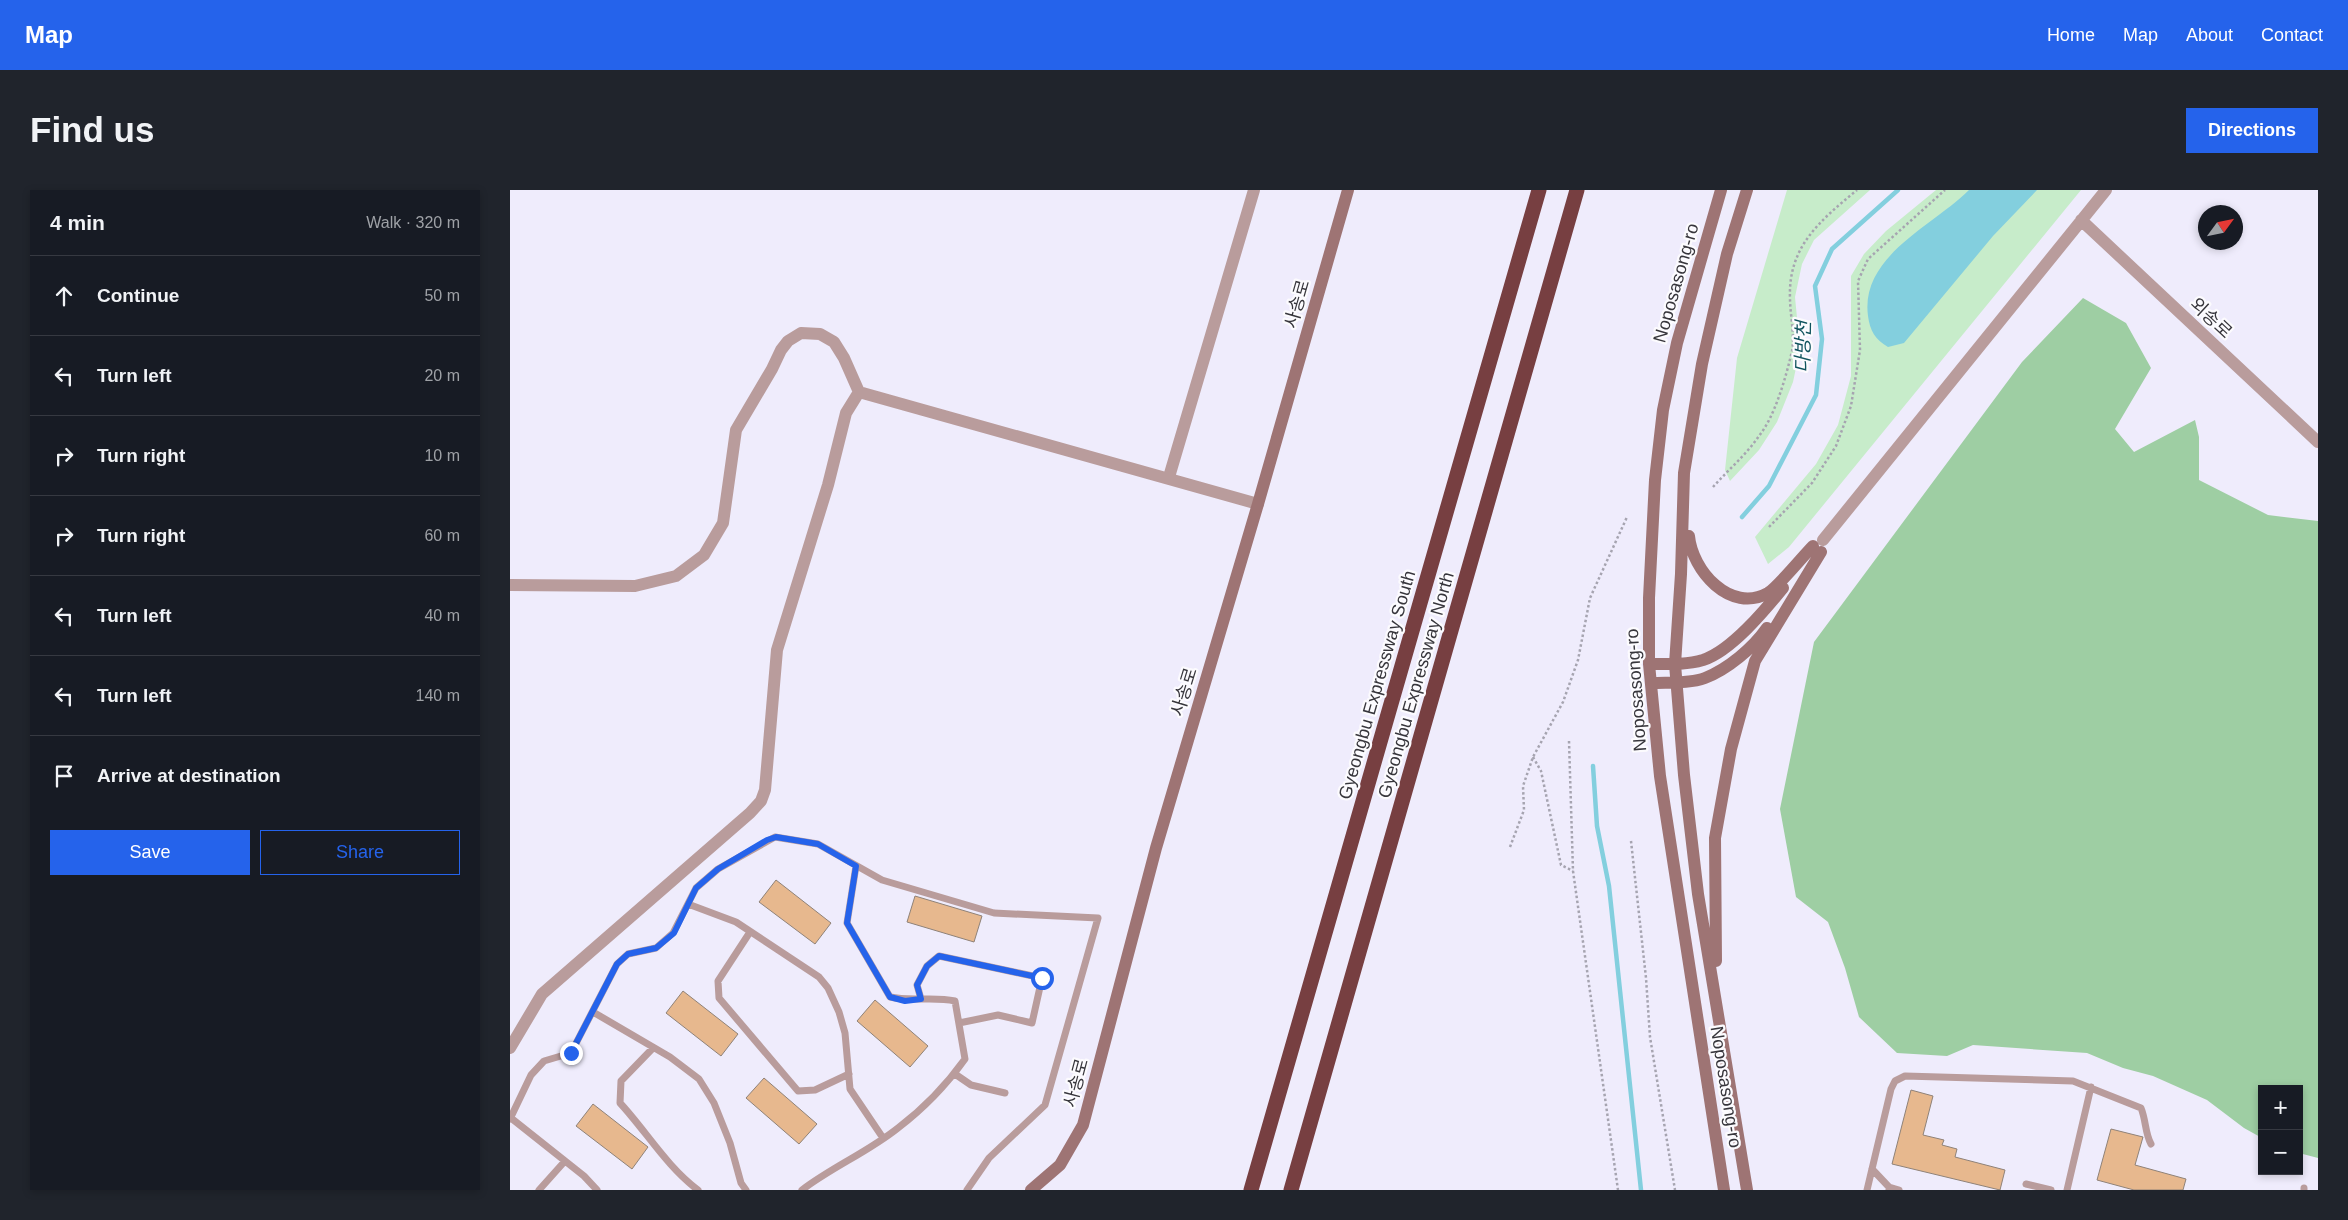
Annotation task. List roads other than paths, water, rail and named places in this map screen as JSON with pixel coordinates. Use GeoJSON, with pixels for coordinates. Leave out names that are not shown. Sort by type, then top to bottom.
{"type":"FeatureCollection","features":[{"type":"Feature","properties":{"kind":"highway","name":"Gyeongbu Expressway South"},"geometry":{"type":"LineString","coordinates":[[1251,1190],[1539,190]]}},
{"type":"Feature","properties":{"kind":"highway","name":"Gyeongbu Expressway North"},"geometry":{"type":"LineString","coordinates":[[1291,1190],[1577,190]]}},
{"type":"Feature","properties":{"kind":"main road","name":"사송로"},"geometry":{"type":"LineString","coordinates":[[1031,1190],[1060,1165],[1083,1124],[1156,848],[1258,504],[1348,190]]}},
{"type":"Feature","properties":{"kind":"main road","name":"Noposasong-ro"},"geometry":{"type":"LineString","coordinates":[[1721,190],[1676,343],[1663,410],[1655,480],[1649,598],[1649,664],[1660,776],[1724,1190]]}},
{"type":"Feature","properties":{"kind":"main road","name":"Noposasong-ro"},"geometry":{"type":"LineString","coordinates":[[1746,190],[1726,254],[1702,364],[1684,488],[1675,664],[1698,894],[1748,1190]]}},
{"type":"Feature","properties":{"kind":"main road"},"geometry":{"type":"LineString","coordinates":[[1684,488],[1690,549],[1701,568],[1718,590],[1730,596],[1746,599],[1768,593],[1819,546]]}},
{"type":"Feature","properties":{"kind":"main road"},"geometry":{"type":"LineString","coordinates":[[1649,664],[1675,664],[1704,659],[1730,643],[1756,620],[1819,546]]}},
{"type":"Feature","properties":{"kind":"main road"},"geometry":{"type":"LineString","coordinates":[[1651,684],[1705,678],[1733,662],[1760,638],[1819,546]]}},
{"type":"Feature","properties":{"kind":"main road"},"geometry":{"type":"LineString","coordinates":[[1716,996],[1715,838],[1726,768],[1755,661],[1819,546]]}},
{"type":"Feature","properties":{"kind":"street"},"geometry":{"type":"LineString","coordinates":[[1169,477],[1254,190]]}},
{"type":"Feature","properties":{"kind":"street"},"geometry":{"type":"LineString","coordinates":[[1819,546],[2106,190]]}},
{"type":"Feature","properties":{"kind":"street","name":"외송로"},"geometry":{"type":"LineString","coordinates":[[2081,220],[2318,442]]}},
{"type":"Feature","properties":{"kind":"street"},"geometry":{"type":"LineString","coordinates":[[510,585],[635,586],[676,576],[704,555],[723,523],[736,430],[772,369],[780,350],[788,341],[801,333],[820,334],[834,342],[859,392],[1169,477],[1258,504]]}},
{"type":"Feature","properties":{"kind":"street"},"geometry":{"type":"LineString","coordinates":[[510,1048],[542,994],[750,813],[761,801],[765,790],[777,650],[828,485],[846,413],[859,392]]}},
{"type":"Feature","properties":{"kind":"lane"},"geometry":{"type":"LineString","coordinates":[[597,1190],[565,1161],[510,1118],[531,1075],[544,1061],[571,1053],[617,964],[628,954],[656,948],[674,933],[696,888],[718,869],[776,837],[818,844],[882,880],[994,913],[1098,918],[1045,1105],[989,1158],[967,1190]]}},
{"type":"Feature","properties":{"kind":"lane"},"geometry":{"type":"LineString","coordinates":[[802,1190],[822,1174],[898,1128],[955,1074],[965,1060],[955,1001],[940,998],[905,1001],[890,997],[847,923],[856,866]]}},
{"type":"Feature","properties":{"kind":"lane"},"geometry":{"type":"LineString","coordinates":[[688,904],[736,922],[819,978],[828,988],[839,1012],[844,1033],[850,1089],[883,1138]]}},
{"type":"Feature","properties":{"kind":"lane"},"geometry":{"type":"LineString","coordinates":[[750,932],[718,981],[718,998],[798,1090],[815,1090],[849,1074]]}},
{"type":"Feature","properties":{"kind":"lane"},"geometry":{"type":"LineString","coordinates":[[921,999],[917,985],[927,966],[939,956],[1042,978],[1032,1023],[998,1015],[959,1023]]}},
{"type":"Feature","properties":{"kind":"lane"},"geometry":{"type":"LineString","coordinates":[[592,1012],[670,1057],[699,1079],[714,1104],[730,1143],[741,1184],[746,1190]]}},
{"type":"Feature","properties":{"kind":"lane"},"geometry":{"type":"LineString","coordinates":[[653,1048],[622,1081],[620,1102],[642,1125],[683,1179],[698,1190]]}},
{"type":"Feature","properties":{"kind":"lane"},"geometry":{"type":"LineString","coordinates":[[955,1074],[971,1085],[1005,1093]]}},
{"type":"Feature","properties":{"kind":"lane"},"geometry":{"type":"LineString","coordinates":[[1867,1190],[1891,1089],[1895,1081],[1906,1076],[2073,1081],[2141,1108],[2146,1120],[2146,1136],[2152,1144]]}},
{"type":"Feature","properties":{"kind":"lane"},"geometry":{"type":"LineString","coordinates":[[2068,1190],[2092,1087]]}},
{"type":"Feature","properties":{"kind":"lane"},"geometry":{"type":"LineString","coordinates":[[539,1190],[565,1161]]}},
{"type":"Feature","properties":{"kind":"lane"},"geometry":{"type":"LineString","coordinates":[[1872,1168],[1889,1189],[1899,1190]]}},
{"type":"Feature","properties":{"kind":"lane"},"geometry":{"type":"LineString","coordinates":[[2029,1186],[2051,1190]]}},
{"type":"Feature","properties":{"kind":"water"},"geometry":{"type":"Polygon","coordinates":[[[1969,190],[2037,190],[1993,236],[1904,343],[1888,347],[1874,334],[1868,316],[1869,295],[1875,276],[1887,259],[1902,244],[1969,190]]]}},
{"type":"Feature","properties":{"kind":"waterway","name":"다방천"},"geometry":{"type":"LineString","coordinates":[[1742,517],[1769,486],[1816,395],[1822,339],[1815,286],[1832,249],[1898,190]]}},
{"type":"Feature","properties":{"kind":"waterway"},"geometry":{"type":"LineString","coordinates":[[1593,766],[1597,826],[1609,886],[1641,1190]]}}]}
